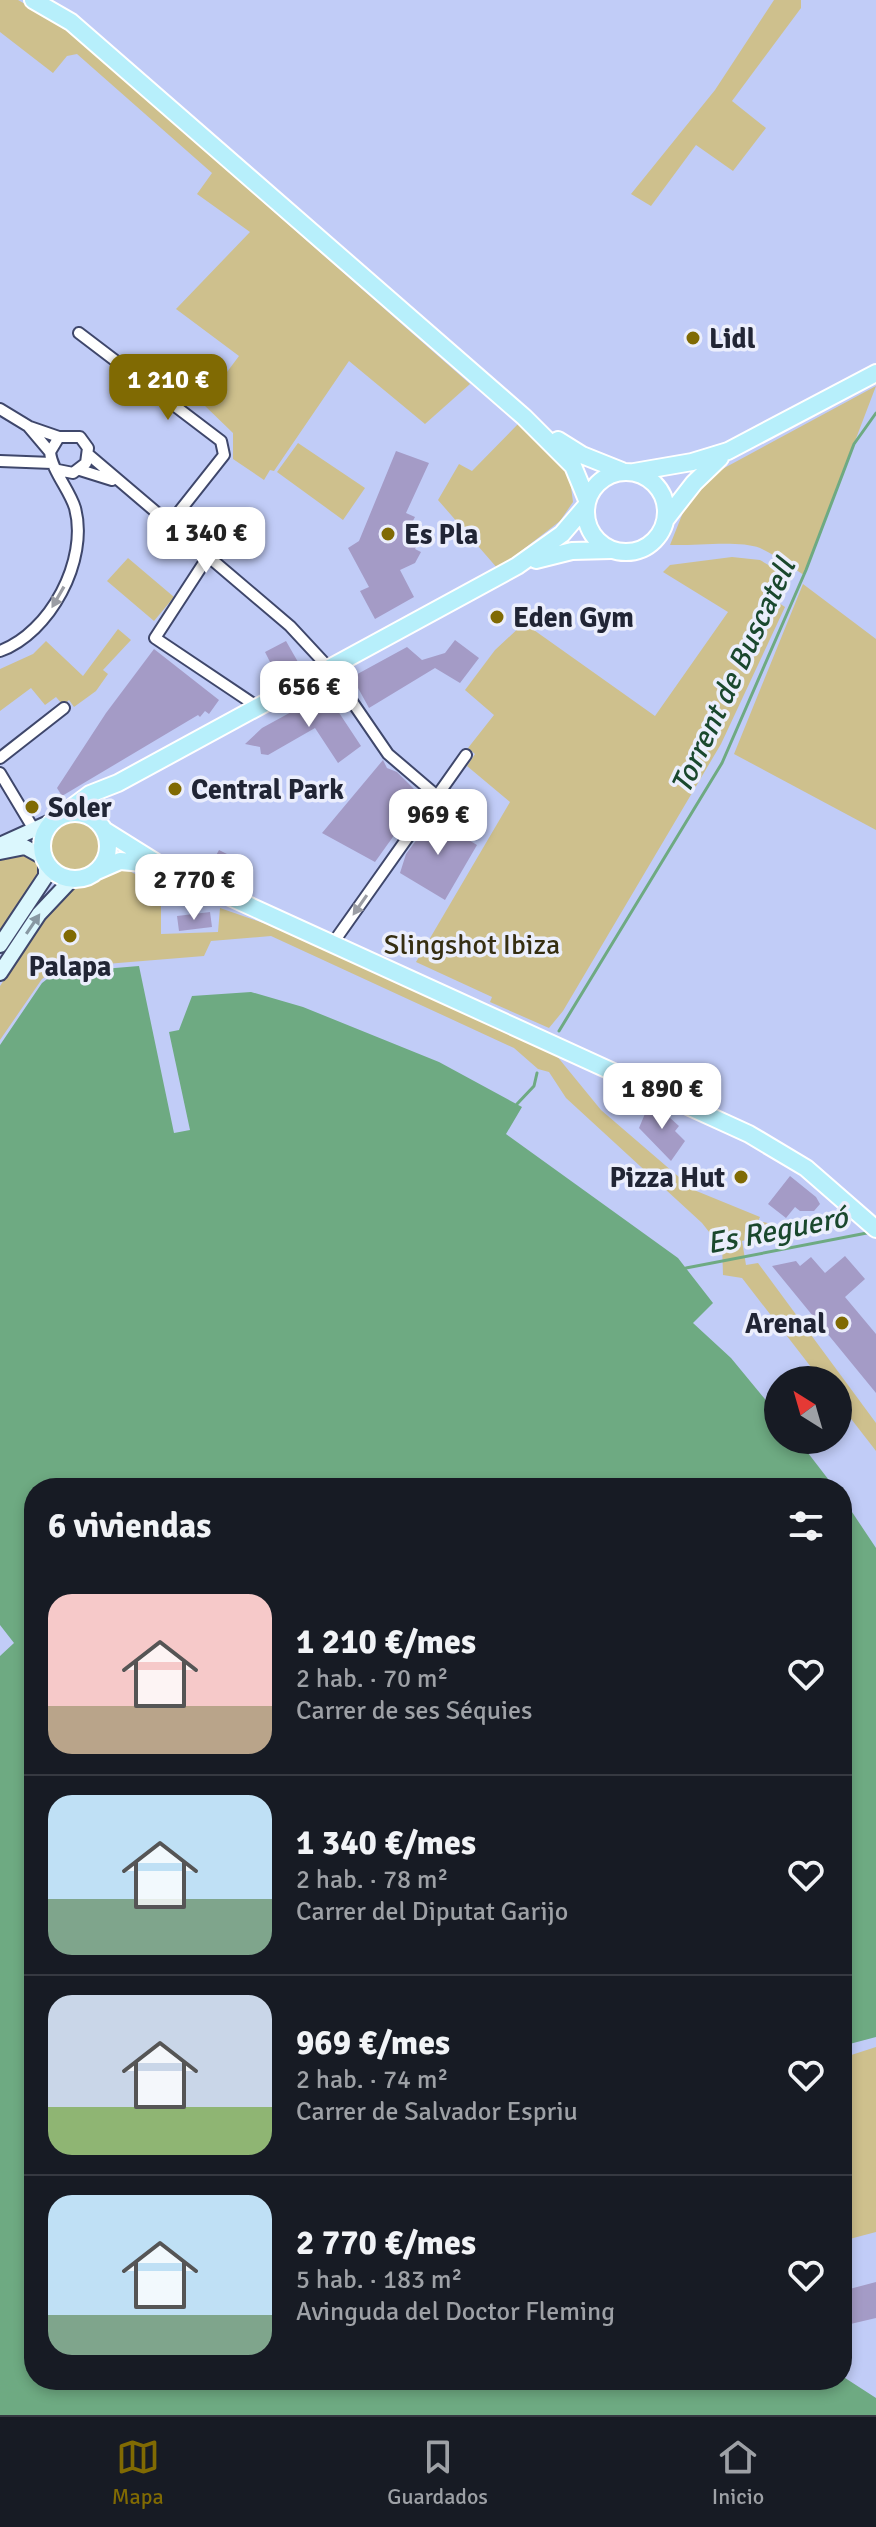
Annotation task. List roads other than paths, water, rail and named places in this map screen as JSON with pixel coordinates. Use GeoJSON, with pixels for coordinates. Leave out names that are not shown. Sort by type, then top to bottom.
{"type":"FeatureCollection","features":[{"type":"Feature","properties":{"kind":"main road"},"geometry":{"type":"LineString","coordinates":[[33,0],[71,22],[524,417],[573,466],[586,503],[591,533],[613,550]]}},
{"type":"Feature","properties":{"kind":"main road"},"geometry":{"type":"LineString","coordinates":[[55,0],[71,22]]}},
{"type":"Feature","properties":{"kind":"main road"},"geometry":{"type":"LineString","coordinates":[[160,865],[120,861],[72,879],[55,872],[45,860],[43,836],[57,818],[90,794],[118,783],[517,566],[562,534],[601,480],[628,472],[692,462],[728,451],[876,373]]}},
{"type":"Feature","properties":{"kind":"main road"},"geometry":{"type":"LineString","coordinates":[[524,417],[582,455],[648,478],[659,489],[666,503],[666,519]]}},
{"type":"Feature","properties":{"kind":"main road"},"geometry":{"type":"LineString","coordinates":[[517,566],[553,554],[627,552],[646,547],[661,532],[666,519],[694,483],[728,451]]}},
{"type":"Feature","properties":{"kind":"main road"},"geometry":{"type":"LineString","coordinates":[[97,871],[108,852],[102,827],[103,799],[118,783]]}},
{"type":"Feature","properties":{"kind":"main road"},"geometry":{"type":"LineString","coordinates":[[57,818],[81,813],[160,865],[749,1134],[806,1168],[873,1221]]}},
{"type":"Feature","properties":{"kind":"street"},"geometry":{"type":"LineString","coordinates":[[79,333],[221,441],[224,455],[171,522]]}},
{"type":"Feature","properties":{"kind":"street"},"geometry":{"type":"LineString","coordinates":[[0,409],[28,426],[59,437],[80,437],[89,455],[117,482],[171,522],[290,626],[329,668],[388,754],[436,795]]}},
{"type":"Feature","properties":{"kind":"street"},"geometry":{"type":"LineString","coordinates":[[0,651],[28,635],[52,607],[68,579],[76,553],[78,523],[53,462],[28,426]]}},
{"type":"Feature","properties":{"kind":"street"},"geometry":{"type":"LineString","coordinates":[[53,462],[59,437]]}},
{"type":"Feature","properties":{"kind":"street"},"geometry":{"type":"LineString","coordinates":[[0,461],[53,462],[73,473],[80,470],[89,455]]}},
{"type":"Feature","properties":{"kind":"street"},"geometry":{"type":"LineString","coordinates":[[80,470],[117,482]]}},
{"type":"Feature","properties":{"kind":"street"},"geometry":{"type":"LineString","coordinates":[[209,555],[155,638],[258,707]]}},
{"type":"Feature","properties":{"kind":"street"},"geometry":{"type":"LineString","coordinates":[[0,758],[64,708]]}},
{"type":"Feature","properties":{"kind":"street"},"geometry":{"type":"LineString","coordinates":[[333,943],[466,755]]}},
{"type":"Feature","properties":{"kind":"street"},"geometry":{"type":"LineString","coordinates":[[0,773],[33,828]]}},
{"type":"Feature","properties":{"kind":"street"},"geometry":{"type":"LineString","coordinates":[[0,845],[57,818]]}},
{"type":"Feature","properties":{"kind":"street"},"geometry":{"type":"LineString","coordinates":[[0,852],[25,847],[45,860],[46,876],[0,945]]}},
{"type":"Feature","properties":{"kind":"street"},"geometry":{"type":"LineString","coordinates":[[0,973],[39,914],[72,879]]}},
{"type":"Feature","properties":{"kind":"waterway","name":"Torrent de Buscatell"},"geometry":{"type":"LineString","coordinates":[[559,1031],[722,763],[806,570],[854,444],[876,413]]}},
{"type":"Feature","properties":{"kind":"waterway","name":"Torrent de Buscatell"},"geometry":{"type":"LineString","coordinates":[[517,1104],[534,1086],[537,1073]]}},
{"type":"Feature","properties":{"kind":"waterway","name":"Es Regueró"},"geometry":{"type":"LineString","coordinates":[[686,1268],[872,1232]]}},
{"type":"Feature","properties":{"kind":"place","name":"Lidl"},"geometry":{"type":"Point","coordinates":[693,338]}},
{"type":"Feature","properties":{"kind":"place","name":"Es Pla"},"geometry":{"type":"Point","coordinates":[388,534]}},
{"type":"Feature","properties":{"kind":"place","name":"Eden Gym"},"geometry":{"type":"Point","coordinates":[497,617]}},
{"type":"Feature","properties":{"kind":"place","name":"Central Park"},"geometry":{"type":"Point","coordinates":[175,789]}},
{"type":"Feature","properties":{"kind":"place","name":"Soler"},"geometry":{"type":"Point","coordinates":[32,807]}},
{"type":"Feature","properties":{"kind":"place","name":"Palapa"},"geometry":{"type":"Point","coordinates":[70,936]}},
{"type":"Feature","properties":{"kind":"place","name":"Pizza Hut"},"geometry":{"type":"Point","coordinates":[741,1177]}},
{"type":"Feature","properties":{"kind":"place","name":"Arenal"},"geometry":{"type":"Point","coordinates":[842,1323]}},
{"type":"Feature","properties":{"kind":"park label","name":"Slingshot Ibiza"},"geometry":{"type":"Point","coordinates":[472,944]}}]}
